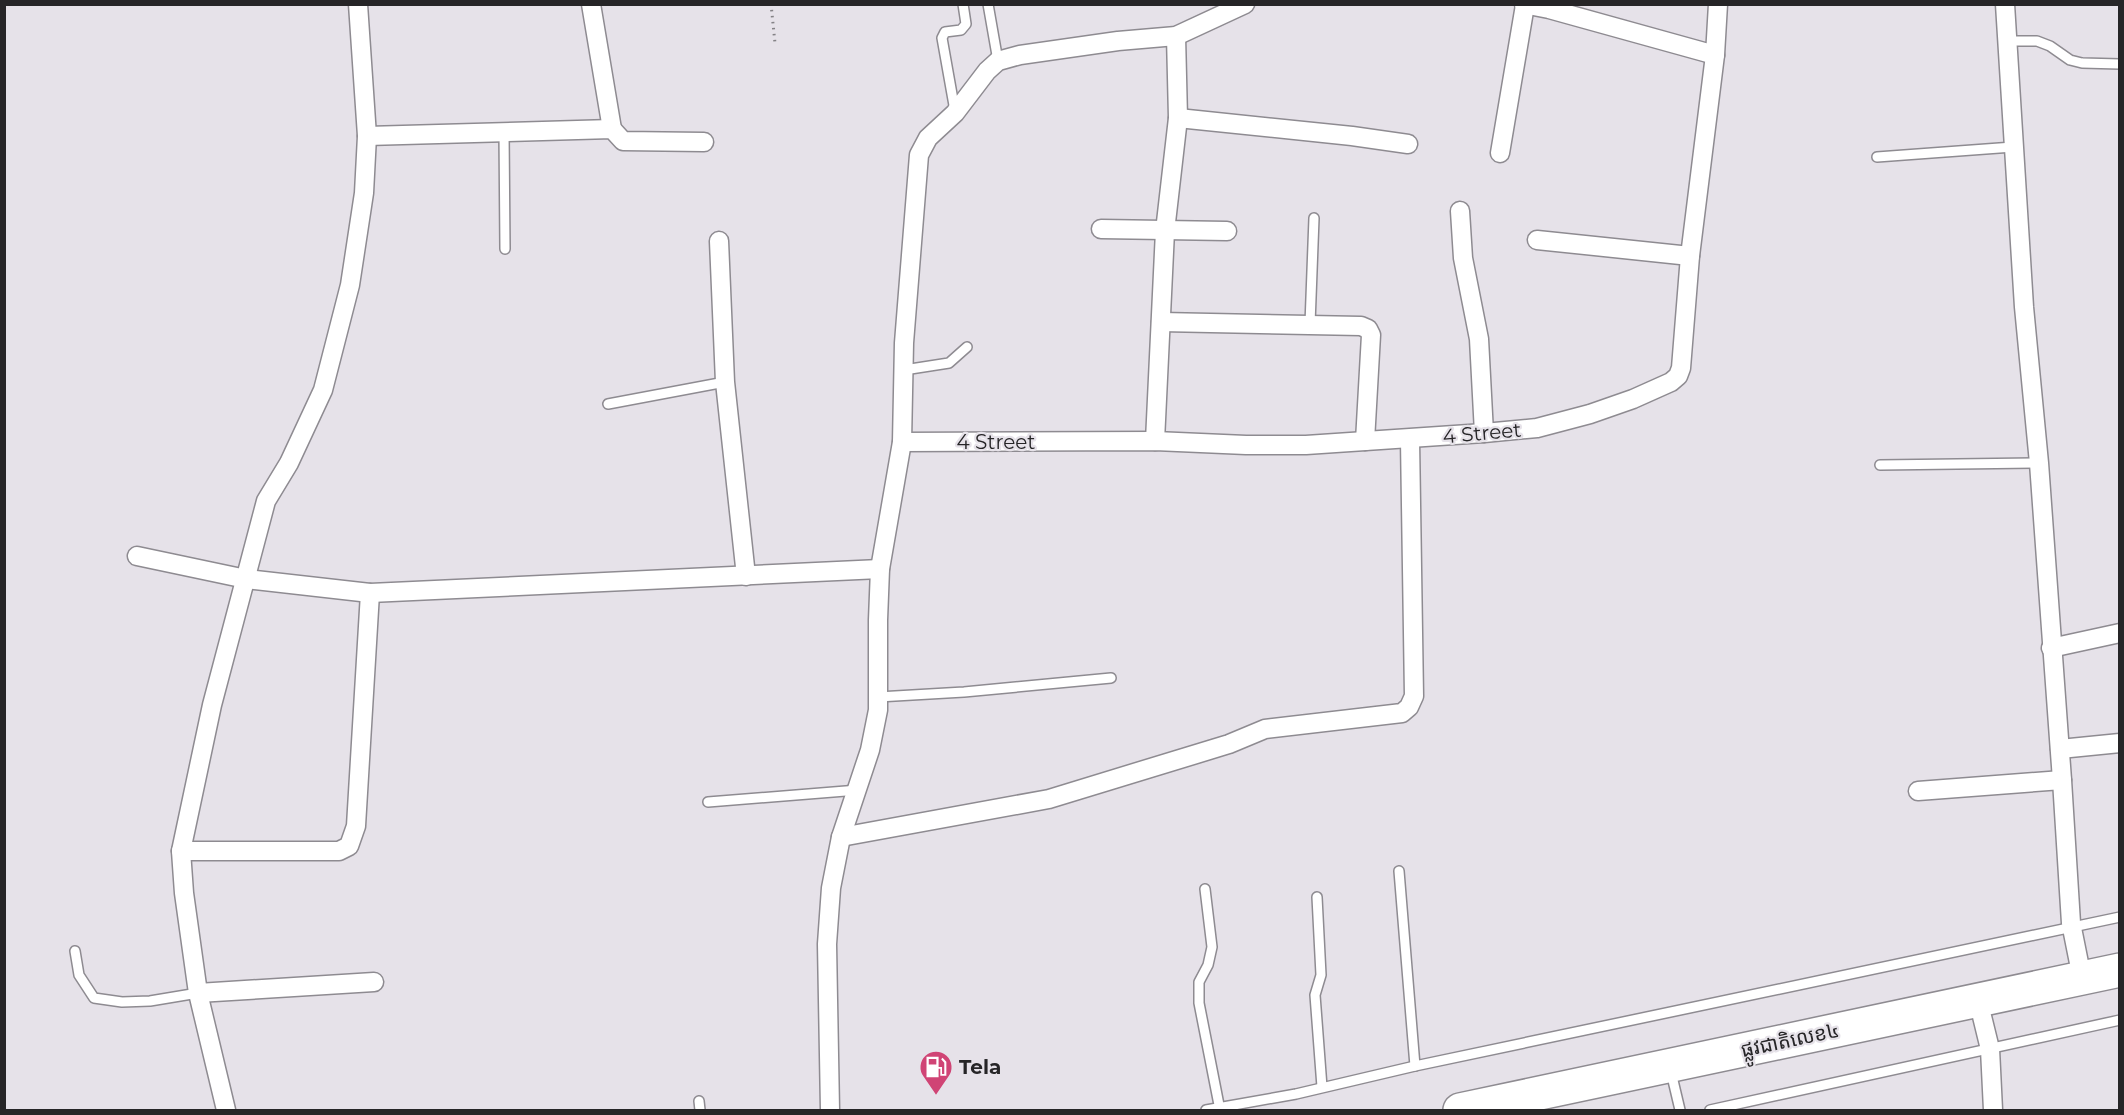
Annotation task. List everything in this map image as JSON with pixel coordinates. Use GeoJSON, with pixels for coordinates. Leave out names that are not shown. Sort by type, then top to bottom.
{"type":"FeatureCollection","features":[{"type":"Feature","properties":{"kind":"highway","name":"ផ្លូវជាតិលេខ៤"},"geometry":{"type":"LineString","coordinates":[[1460,1110],[2120,970]]}},
{"type":"Feature","properties":{"kind":"street"},"geometry":{"type":"LineString","coordinates":[[226,1110],[198,993],[180,850],[212,705],[266,501],[289,463],[323,390],[350,285],[364,193],[367,136],[358,4]]}},
{"type":"Feature","properties":{"kind":"street"},"geometry":{"type":"LineString","coordinates":[[591,4],[612,129],[622,141],[704,142]]}},
{"type":"Feature","properties":{"kind":"street"},"geometry":{"type":"LineString","coordinates":[[830,1110],[827,944],[831,888],[841,837],[870,750],[878,710],[880,569],[902,442],[904,370],[919,155],[928,138],[955,113],[987,71],[998,61],[1020,55],[1176,36],[1245,4]]}},
{"type":"Feature","properties":{"kind":"street","name":"4 Street"},"geometry":{"type":"LineString","coordinates":[[902,442],[1155,441],[1296,445],[1410,440],[1537,428],[1633,399],[1671,382],[1678,376],[1681,368],[1690,256],[1715,55],[1718,4]]}},
{"type":"Feature","properties":{"kind":"street"},"geometry":{"type":"LineString","coordinates":[[2005,4],[2027,342],[2039,463],[2072,928],[2082,978]]}},
{"type":"Feature","properties":{"kind":"street"},"geometry":{"type":"LineString","coordinates":[[1500,153],[1524,5],[1550,9],[1715,55]]}},
{"type":"Feature","properties":{"kind":"street"},"geometry":{"type":"LineString","coordinates":[[1155,441],[1165,231],[1178,117],[1176,36]]}},
{"type":"Feature","properties":{"kind":"street"},"geometry":{"type":"LineString","coordinates":[[1178,117],[1408,144]]}},
{"type":"Feature","properties":{"kind":"street"},"geometry":{"type":"LineString","coordinates":[[367,136],[612,129]]}},
{"type":"Feature","properties":{"kind":"street"},"geometry":{"type":"LineString","coordinates":[[1460,211],[1463,258],[1479,339],[1484,433]]}},
{"type":"Feature","properties":{"kind":"street"},"geometry":{"type":"LineString","coordinates":[[1101,229],[1227,231]]}},
{"type":"Feature","properties":{"kind":"street"},"geometry":{"type":"LineString","coordinates":[[1537,240],[1690,256]]}},
{"type":"Feature","properties":{"kind":"street"},"geometry":{"type":"LineString","coordinates":[[719,242],[725,382],[746,576]]}},
{"type":"Feature","properties":{"kind":"street"},"geometry":{"type":"LineString","coordinates":[[1161,322],[1310,324],[1361,326],[1368,329],[1371,336],[1365,441]]}},
{"type":"Feature","properties":{"kind":"street"},"geometry":{"type":"LineString","coordinates":[[841,837],[1049,799],[1229,744],[1265,729],[1402,713],[1409,707],[1414,696],[1410,440]]}},
{"type":"Feature","properties":{"kind":"street"},"geometry":{"type":"LineString","coordinates":[[137,556],[246,579],[370,592],[880,569]]}},
{"type":"Feature","properties":{"kind":"street"},"geometry":{"type":"LineString","coordinates":[[180,850],[339,851],[349,846],[356,826],[370,592]]}},
{"type":"Feature","properties":{"kind":"street"},"geometry":{"type":"LineString","coordinates":[[2051,648],[2120,633]]}},
{"type":"Feature","properties":{"kind":"street"},"geometry":{"type":"LineString","coordinates":[[2060,749],[2120,743]]}},
{"type":"Feature","properties":{"kind":"street"},"geometry":{"type":"LineString","coordinates":[[1918,791],[2062,780]]}},
{"type":"Feature","properties":{"kind":"street"},"geometry":{"type":"LineString","coordinates":[[198,993],[374,982]]}},
{"type":"Feature","properties":{"kind":"street"},"geometry":{"type":"LineString","coordinates":[[1978,1000],[1990,1049],[1993,1110]]}},
{"type":"Feature","properties":{"kind":"lane"},"geometry":{"type":"LineString","coordinates":[[955,113],[942,38],[945,32],[961,30],[966,24],[963,4]]}},
{"type":"Feature","properties":{"kind":"lane"},"geometry":{"type":"LineString","coordinates":[[988,4],[998,61]]}},
{"type":"Feature","properties":{"kind":"lane"},"geometry":{"type":"LineString","coordinates":[[2007,41],[2037,41],[2050,46],[2070,60],[2082,63],[2120,64]]}},
{"type":"Feature","properties":{"kind":"lane"},"geometry":{"type":"LineString","coordinates":[[504,132],[505,249]]}},
{"type":"Feature","properties":{"kind":"lane"},"geometry":{"type":"LineString","coordinates":[[1877,157],[2013,147]]}},
{"type":"Feature","properties":{"kind":"lane"},"geometry":{"type":"LineString","coordinates":[[1310,324],[1314,218]]}},
{"type":"Feature","properties":{"kind":"lane"},"geometry":{"type":"LineString","coordinates":[[904,370],[949,363],[967,347]]}},
{"type":"Feature","properties":{"kind":"lane"},"geometry":{"type":"LineString","coordinates":[[608,404],[725,382]]}},
{"type":"Feature","properties":{"kind":"lane"},"geometry":{"type":"LineString","coordinates":[[1880,465],[2039,463]]}},
{"type":"Feature","properties":{"kind":"lane"},"geometry":{"type":"LineString","coordinates":[[878,697],[964,692],[1111,678]]}},
{"type":"Feature","properties":{"kind":"lane"},"geometry":{"type":"LineString","coordinates":[[708,802],[858,790]]}},
{"type":"Feature","properties":{"kind":"lane"},"geometry":{"type":"LineString","coordinates":[[1399,871],[1415,1065]]}},
{"type":"Feature","properties":{"kind":"lane"},"geometry":{"type":"LineString","coordinates":[[1205,889],[1212,947],[1208,965],[1199,982],[1199,1003],[1219,1109]]}},
{"type":"Feature","properties":{"kind":"lane"},"geometry":{"type":"LineString","coordinates":[[1317,897],[1321,975],[1315,995],[1322,1087]]}},
{"type":"Feature","properties":{"kind":"lane"},"geometry":{"type":"LineString","coordinates":[[1206,1110],[2120,917]]}},
{"type":"Feature","properties":{"kind":"lane"},"geometry":{"type":"LineString","coordinates":[[75,951],[80,975],[94,998],[123,1002],[150,1001],[198,993]]}},
{"type":"Feature","properties":{"kind":"lane"},"geometry":{"type":"LineString","coordinates":[[1710,1110],[2120,1020]]}},
{"type":"Feature","properties":{"kind":"lane"},"geometry":{"type":"LineString","coordinates":[[1669,1066],[1680,1110]]}},
{"type":"Feature","properties":{"kind":"path"},"geometry":{"type":"LineString","coordinates":[[771,4],[775,43]]}},
{"type":"Feature","properties":{"kind":"place","name":"Tela"},"geometry":{"type":"Point","coordinates":[936,1096]}}]}
